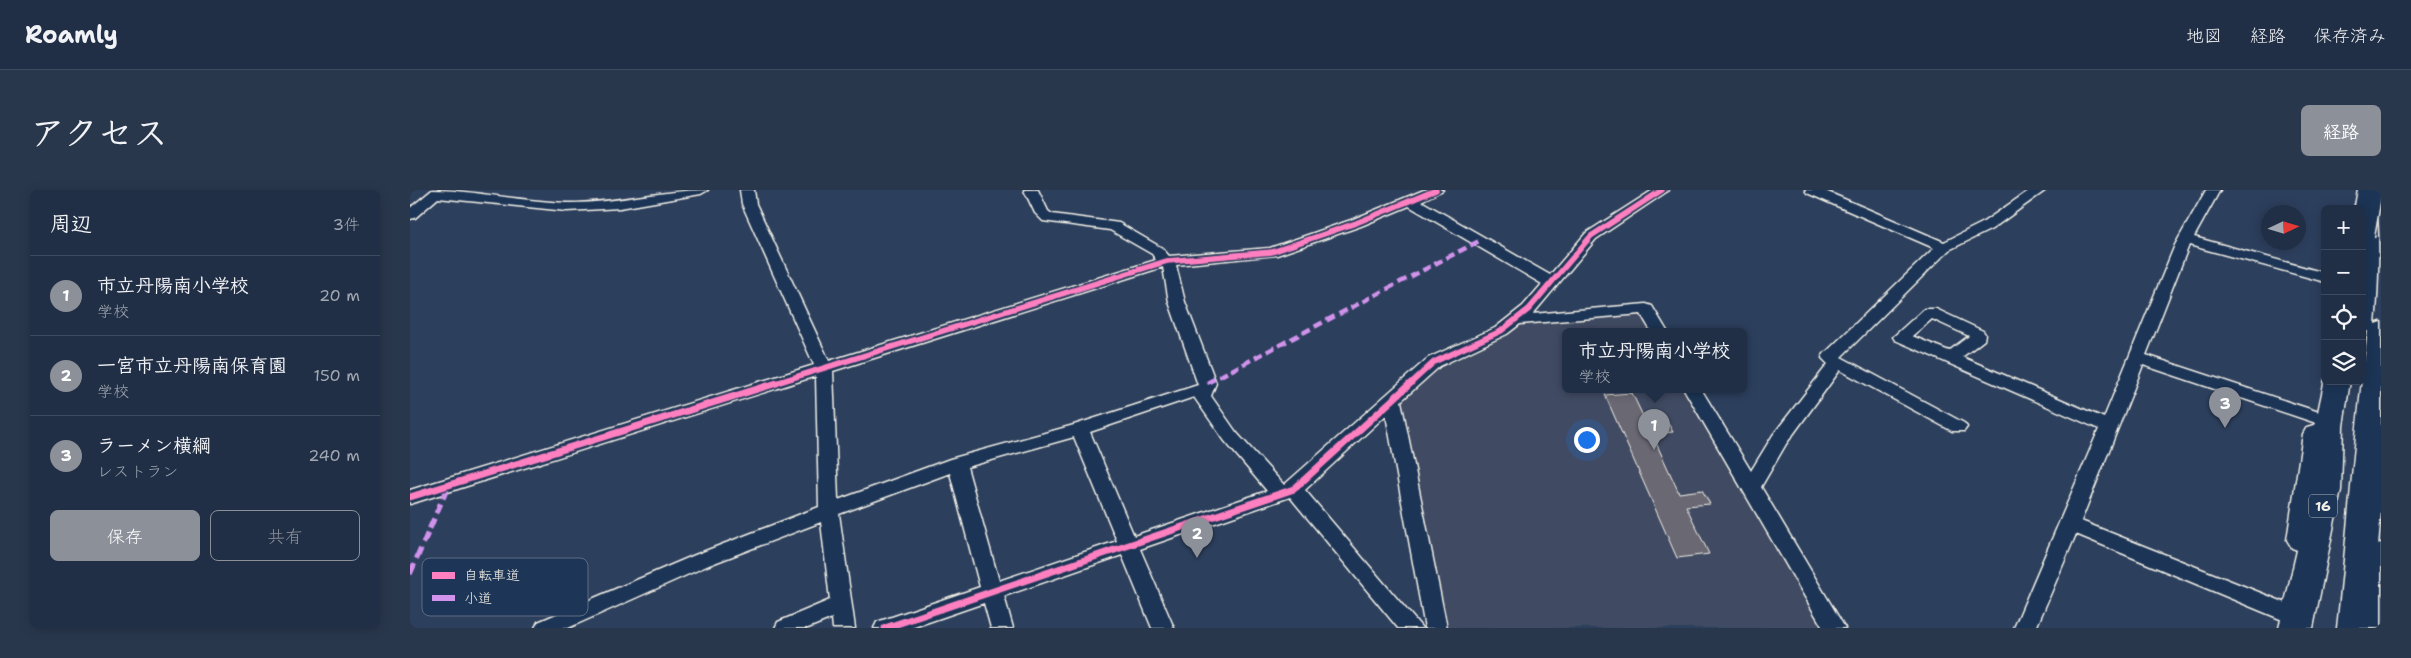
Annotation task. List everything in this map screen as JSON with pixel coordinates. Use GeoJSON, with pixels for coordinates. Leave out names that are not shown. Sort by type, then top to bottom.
{"type":"FeatureCollection","features":[{"type":"Feature","properties":{"kind":"highway"},"geometry":{"type":"LineString","coordinates":[[2362,195],[2373,222],[2372,254],[2366,297]]}},
{"type":"Feature","properties":{"kind":"highway"},"geometry":{"type":"LineString","coordinates":[[2354,628],[2367,499],[2372,407],[2381,330]]}},
{"type":"Feature","properties":{"kind":"highway"},"geometry":{"type":"LineString","coordinates":[[2298,625],[2319,418],[2324,385]]}},
{"type":"Feature","properties":{"kind":"highway","name":"16"},"geometry":{"type":"LineString","coordinates":[[2298,625],[2326,490],[2330,426],[2336,385]]}},
{"type":"Feature","properties":{"kind":"highway"},"geometry":{"type":"LineString","coordinates":[[2298,625],[2349,414],[2353,385]]}},
{"type":"Feature","properties":{"kind":"highway"},"geometry":{"type":"LineString","coordinates":[[2376,628],[2381,555]]}},
{"type":"Feature","properties":{"kind":"street"},"geometry":{"type":"LineString","coordinates":[[410,215],[438,192],[577,207],[620,204],[701,190]]}},
{"type":"Feature","properties":{"kind":"street"},"geometry":{"type":"LineString","coordinates":[[746,190],[749,204],[824,368],[829,511],[844,628]]}},
{"type":"Feature","properties":{"kind":"street"},"geometry":{"type":"LineString","coordinates":[[1031,190],[1042,213],[1048,218],[1114,226],[1157,251],[1167,261],[1173,278],[1177,302],[1207,383],[1202,396]]}},
{"type":"Feature","properties":{"kind":"street"},"geometry":{"type":"LineString","coordinates":[[410,496],[1167,261],[1272,252],[1356,223],[1436,190]]}},
{"type":"Feature","properties":{"kind":"street"},"geometry":{"type":"LineString","coordinates":[[885,628],[1287,492],[1434,362],[1501,331],[1517,319],[1529,309],[1591,236],[1662,190]]}},
{"type":"Feature","properties":{"kind":"street"},"geometry":{"type":"LineString","coordinates":[[1812,190],[1944,247]]}},
{"type":"Feature","properties":{"kind":"street"},"geometry":{"type":"LineString","coordinates":[[1958,427],[1830,358],[1944,247],[1987,226],[2039,190]]}},
{"type":"Feature","properties":{"kind":"street"},"geometry":{"type":"LineString","coordinates":[[2024,628],[2070,524],[2185,239],[2212,190]]}},
{"type":"Feature","properties":{"kind":"street"},"geometry":{"type":"LineString","coordinates":[[1411,201],[1552,283]]}},
{"type":"Feature","properties":{"kind":"street"},"geometry":{"type":"LineString","coordinates":[[2185,239],[2321,277]]}},
{"type":"Feature","properties":{"kind":"street"},"geometry":{"type":"LineString","coordinates":[[1517,319],[1553,318],[1646,309],[1657,328]]}},
{"type":"Feature","properties":{"kind":"street"},"geometry":{"type":"LineString","coordinates":[[2136,357],[2319,418]]}},
{"type":"Feature","properties":{"kind":"street"},"geometry":{"type":"LineString","coordinates":[[1949,359],[2110,427]]}},
{"type":"Feature","properties":{"kind":"street"},"geometry":{"type":"LineString","coordinates":[[1751,488],[1762,466],[1826,380],[1837,362]]}},
{"type":"Feature","properties":{"kind":"street"},"geometry":{"type":"LineString","coordinates":[[588,610],[702,560],[957,464],[1080,429],[1198,390],[1230,436],[1287,492],[1411,628]]}},
{"type":"Feature","properties":{"kind":"street"},"geometry":{"type":"LineString","coordinates":[[1695,393],[1834,628]]}},
{"type":"Feature","properties":{"kind":"street"},"geometry":{"type":"LineString","coordinates":[[1392,400],[1436,628]]}},
{"type":"Feature","properties":{"kind":"street"},"geometry":{"type":"LineString","coordinates":[[1080,429],[1130,546],[1162,628]]}},
{"type":"Feature","properties":{"kind":"street"},"geometry":{"type":"LineString","coordinates":[[957,464],[1002,628]]}},
{"type":"Feature","properties":{"kind":"street"},"geometry":{"type":"LineString","coordinates":[[2070,524],[2298,625]]}},
{"type":"Feature","properties":{"kind":"street"},"geometry":{"type":"LineString","coordinates":[[786,628],[840,605]]}},
{"type":"Feature","properties":{"kind":"street"},"geometry":{"type":"LineString","coordinates":[[546,628],[574,616]]}},
{"type":"Feature","properties":{"kind":"shaded area"},"geometry":{"type":"Polygon","coordinates":[[[1642,314],[1650,328],[1562,328],[1562,393],[1688,393],[1789,562],[1824,628],[1448,628],[1401,402],[1445,362],[1520,323],[1642,314]]]}},
{"type":"Feature","properties":{"kind":"building"},"geometry":{"type":"Polygon","coordinates":[[[1632,393],[1643,416],[1663,414],[1673,432],[1652,434],[1679,493],[1702,490],[1710,504],[1686,506],[1709,554],[1677,558],[1605,395],[1632,393]]]}},
{"type":"Feature","properties":{"kind":"marked path"},"geometry":{"type":"LineString","coordinates":[[1207,383],[1479,241]]}},
{"type":"Feature","properties":{"kind":"marked path"},"geometry":{"type":"LineString","coordinates":[[410,574],[449,484]]}},
{"type":"Feature","properties":{"kind":"cycle path"},"geometry":{"type":"LineString","coordinates":[[410,497],[1167,261],[1272,252],[1356,223],[1436,190]]}},
{"type":"Feature","properties":{"kind":"cycle path"},"geometry":{"type":"LineString","coordinates":[[885,628],[1294,489],[1434,362],[1501,331],[1529,309],[1591,236],[1662,190]]}},
{"type":"Feature","properties":{"kind":"place","name":"ラーメン横綱"},"geometry":{"type":"Point","coordinates":[2225,428]}},
{"type":"Feature","properties":{"kind":"place","name":"市立丹陽南小学校"},"geometry":{"type":"Point","coordinates":[1654,450]}},
{"type":"Feature","properties":{"kind":"place","name":"一宮市立丹陽南保育園"},"geometry":{"type":"Point","coordinates":[1197,558]}}]}
